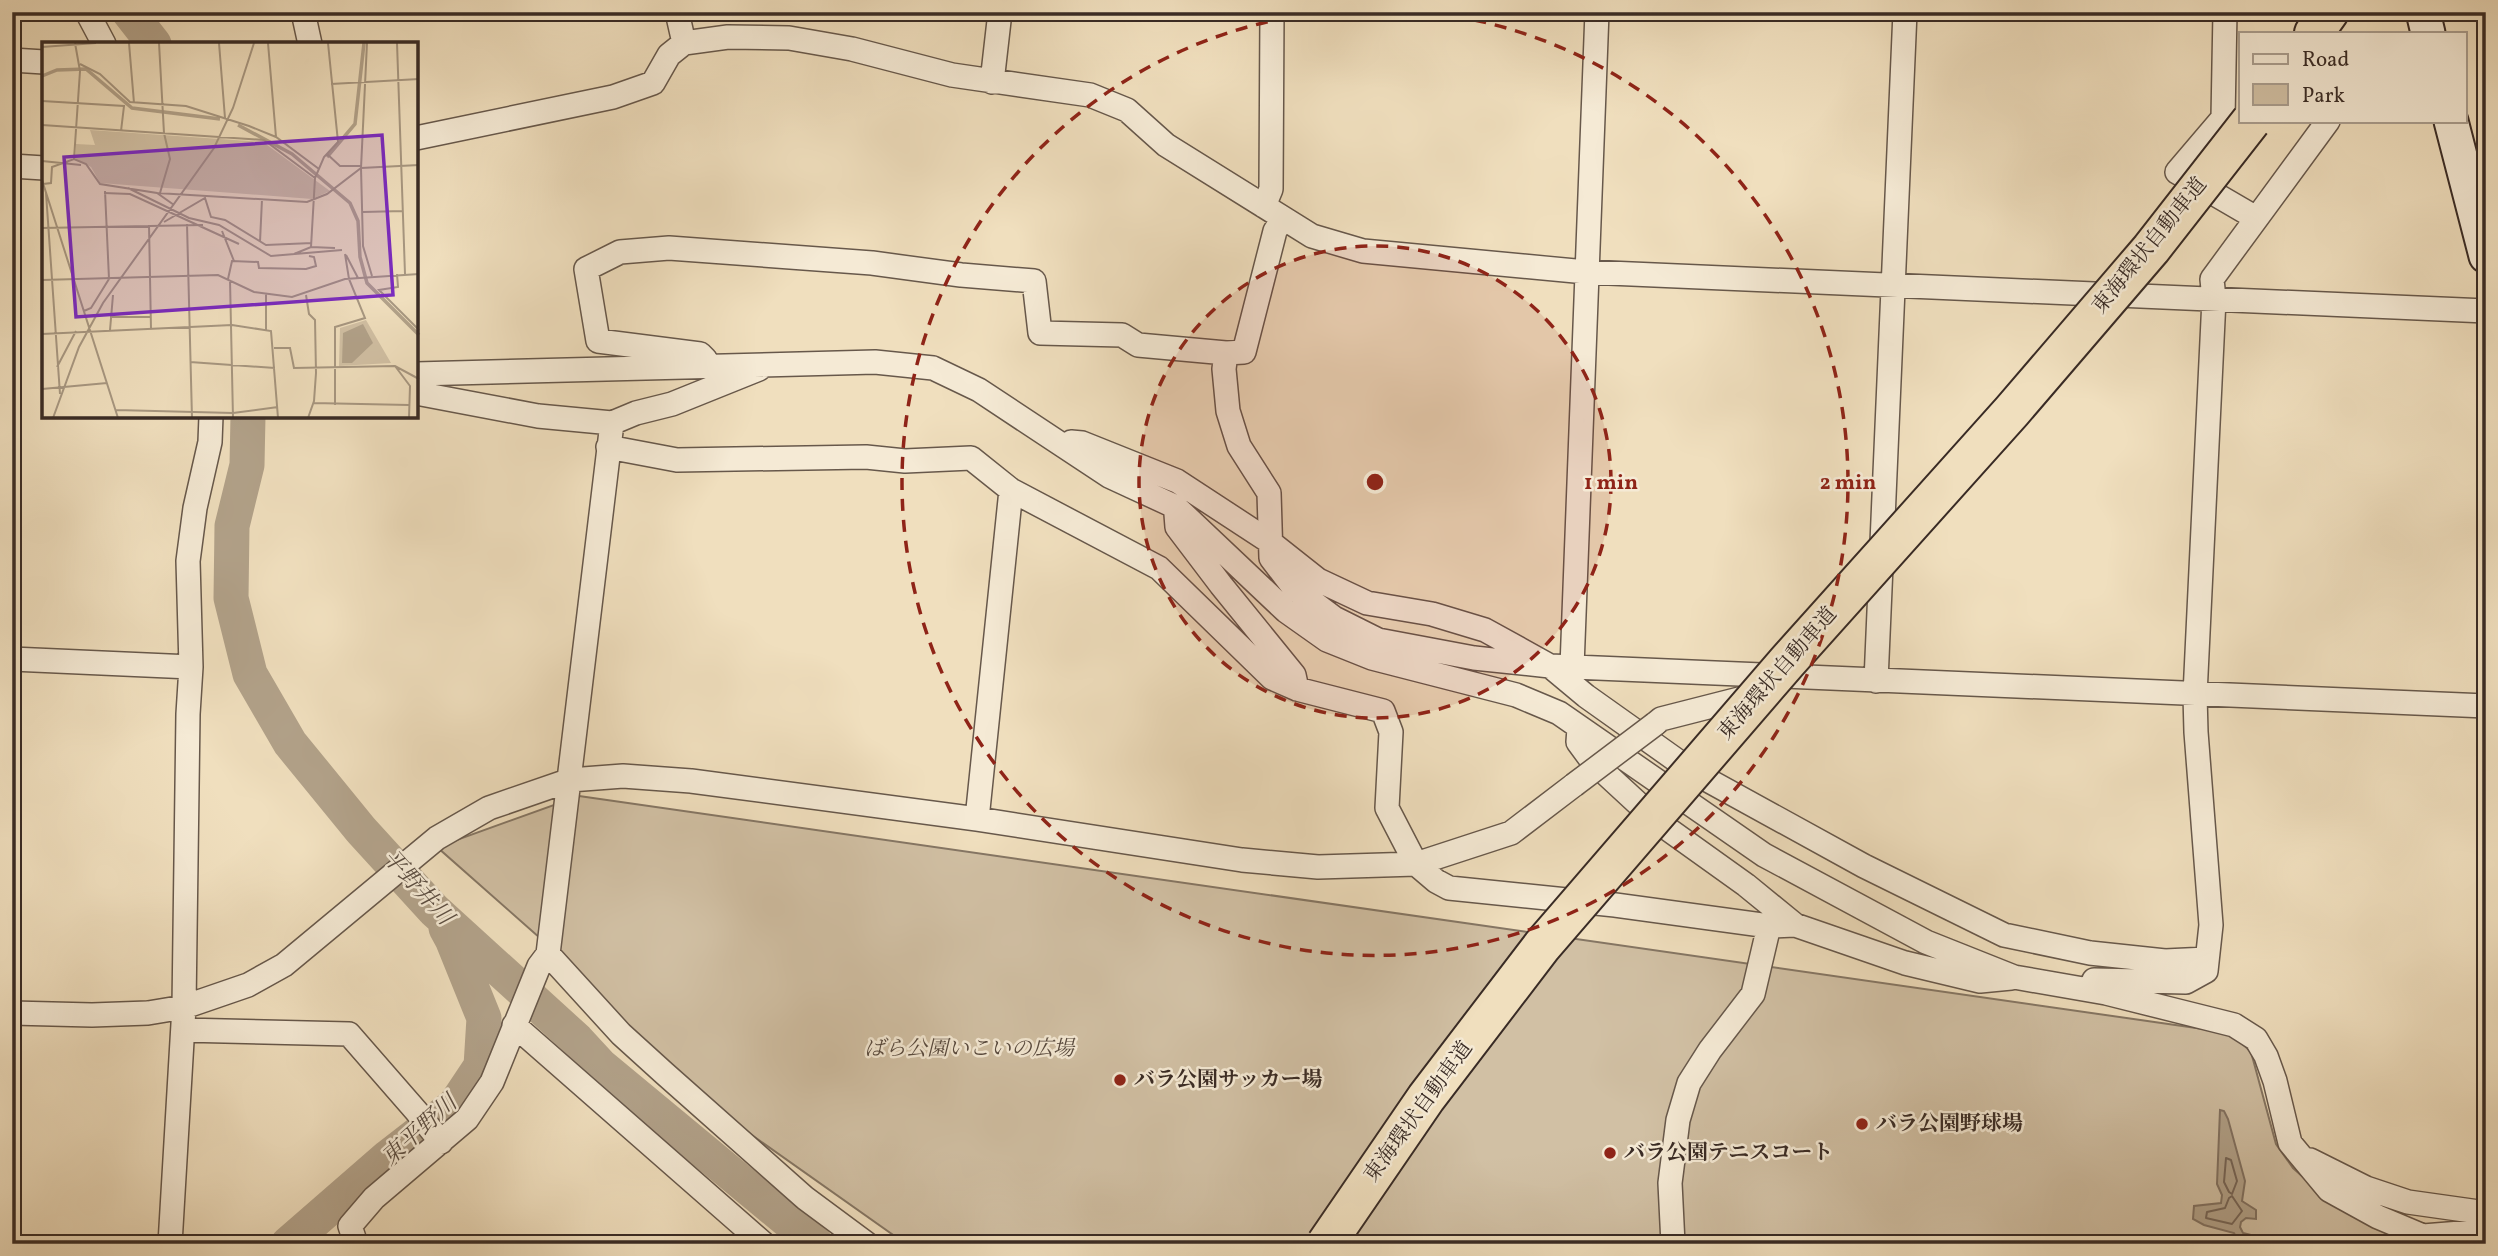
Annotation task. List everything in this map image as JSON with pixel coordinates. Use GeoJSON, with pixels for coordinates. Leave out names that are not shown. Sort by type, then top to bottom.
{"type":"FeatureCollection","features":[{"type":"Feature","properties":{"kind":"highway"},"geometry":{"type":"LineString","coordinates":[[2315,32],[2329,12]]}},
{"type":"Feature","properties":{"kind":"highway","name":"東海環状自動車道"},"geometry":{"type":"LineString","coordinates":[[1326,1244],[1426,1098],[1542,946],[1760,693],[2021,401],[2151,249],[2250,122]]}},
{"type":"Feature","properties":{"kind":"street"},"geometry":{"type":"LineString","coordinates":[[87,12],[103,42]]}},
{"type":"Feature","properties":{"kind":"street"},"geometry":{"type":"LineString","coordinates":[[303,12],[310,42]]}},
{"type":"Feature","properties":{"kind":"street"},"geometry":{"type":"LineString","coordinates":[[677,12],[684,43]]}},
{"type":"Feature","properties":{"kind":"street"},"geometry":{"type":"LineString","coordinates":[[992,82],[1000,12]]}},
{"type":"Feature","properties":{"kind":"street"},"geometry":{"type":"LineString","coordinates":[[712,366],[701,354],[598,341],[586,269],[620,252],[669,248],[873,263],[961,275],[1034,281],[1040,333],[1122,335],[1138,345],[1244,352],[1275,231],[1271,189],[1272,12]]}},
{"type":"Feature","properties":{"kind":"street"},"geometry":{"type":"LineString","coordinates":[[1561,667],[1586,272],[1597,12]]}},
{"type":"Feature","properties":{"kind":"street"},"geometry":{"type":"LineString","coordinates":[[1876,681],[1905,12]]}},
{"type":"Feature","properties":{"kind":"street"},"geometry":{"type":"LineString","coordinates":[[2225,12],[2223,118],[2177,172],[2256,218]]}},
{"type":"Feature","properties":{"kind":"street"},"geometry":{"type":"LineString","coordinates":[[2423,12],[2428,32]]}},
{"type":"Feature","properties":{"kind":"street"},"geometry":{"type":"LineString","coordinates":[[418,138],[613,97],[653,83],[669,55],[684,43],[728,37],[789,38],[852,49],[951,75],[1090,95],[1127,110],[1166,145],[1312,236],[1363,251],[1586,272],[2486,311]]}},
{"type":"Feature","properties":{"kind":"street"},"geometry":{"type":"LineString","coordinates":[[12,60],[42,62]]}},
{"type":"Feature","properties":{"kind":"street"},"geometry":{"type":"LineString","coordinates":[[2042,983],[2076,979],[2186,982],[2206,971],[2211,925],[2195,695],[2214,299],[2212,279],[2327,122]]}},
{"type":"Feature","properties":{"kind":"street"},"geometry":{"type":"LineString","coordinates":[[2451,122],[2486,256]]}},
{"type":"Feature","properties":{"kind":"street"},"geometry":{"type":"LineString","coordinates":[[12,166],[42,168]]}},
{"type":"Feature","properties":{"kind":"street"},"geometry":{"type":"LineString","coordinates":[[1226,352],[1224,369],[1228,411],[1239,446],[1269,493],[1271,558],[1294,587],[1375,649],[1516,695],[1559,713],[1765,855],[1926,942],[2014,978],[2106,993],[2234,1025],[2256,1039],[2266,1056],[2290,1143],[2329,1190],[2422,1240],[2486,1231]]}},
{"type":"Feature","properties":{"kind":"street"},"geometry":{"type":"LineString","coordinates":[[418,374],[875,362],[933,368],[979,390],[1109,476],[1176,507],[1286,611],[1327,640],[1375,649],[1561,667],[2486,706]]}},
{"type":"Feature","properties":{"kind":"street"},"geometry":{"type":"LineString","coordinates":[[418,393],[528,415],[612,422],[672,404],[772,364]]}},
{"type":"Feature","properties":{"kind":"street"},"geometry":{"type":"LineString","coordinates":[[170,1244],[183,1018],[191,667],[188,561],[195,508],[210,442],[211,418]]}},
{"type":"Feature","properties":{"kind":"street"},"geometry":{"type":"LineString","coordinates":[[356,1244],[350,1226],[374,1198],[437,1138],[467,1119],[492,1082],[515,1022],[544,960],[570,780],[612,422]]}},
{"type":"Feature","properties":{"kind":"street"},"geometry":{"type":"LineString","coordinates":[[1054,439],[1082,443],[1177,481],[1270,542],[1318,580],[1367,603],[1432,614],[1485,630],[1561,667],[1586,696],[1693,772],[1864,866],[2004,935],[2091,953],[2165,961],[2207,959]]}},
{"type":"Feature","properties":{"kind":"street"},"geometry":{"type":"LineString","coordinates":[[608,447],[677,460],[866,457],[905,461],[971,458],[1012,490],[1159,568],[1272,678],[1297,689],[1383,711],[1391,732],[1387,808],[1416,864],[1436,881],[1449,888],[1615,905],[1769,926],[1795,925]]}},
{"type":"Feature","properties":{"kind":"street"},"geometry":{"type":"LineString","coordinates":[[977,818],[1012,490]]}},
{"type":"Feature","properties":{"kind":"street"},"geometry":{"type":"LineString","coordinates":[[1176,507],[1177,527],[1294,675],[1297,689]]}},
{"type":"Feature","properties":{"kind":"street"},"geometry":{"type":"LineString","coordinates":[[12,659],[191,667]]}},
{"type":"Feature","properties":{"kind":"street"},"geometry":{"type":"LineString","coordinates":[[183,1018],[284,965],[437,838],[489,808],[570,780],[623,776],[691,781],[977,818],[1242,860],[1318,867],[1416,864],[1511,833],[1661,719],[1820,678]]}},
{"type":"Feature","properties":{"kind":"street"},"geometry":{"type":"LineString","coordinates":[[1579,728],[1578,742],[1592,761],[1649,813],[1795,925],[1905,963],[1980,981],[2014,978]]}},
{"type":"Feature","properties":{"kind":"street"},"geometry":{"type":"LineString","coordinates":[[1673,1244],[1670,1183],[1678,1121],[1685,1095],[1689,1083],[1710,1051],[1753,994],[1769,926]]}},
{"type":"Feature","properties":{"kind":"street"},"geometry":{"type":"LineString","coordinates":[[544,960],[621,1034],[805,1198],[867,1244]]}},
{"type":"Feature","properties":{"kind":"street"},"geometry":{"type":"LineString","coordinates":[[12,1013],[148,1013],[348,1034],[437,1138]]}},
{"type":"Feature","properties":{"kind":"street"},"geometry":{"type":"LineString","coordinates":[[515,1022],[764,1244]]}},
{"type":"Feature","properties":{"kind":"street"},"geometry":{"type":"LineString","coordinates":[[2302,1156],[2366,1188],[2408,1202],[2486,1213]]}},
{"type":"Feature","properties":{"kind":"green space","name":"ばら公園いこいの広場"},"geometry":{"type":"Polygon","coordinates":[[[579,796],[2231,1033],[2251,1052],[2276,1144],[2293,1168],[2313,1186],[2416,1244],[906,1244],[664,1073],[549,946],[437,847],[579,796]]]}},
{"type":"Feature","properties":{"kind":"water"},"geometry":{"type":"Polygon","coordinates":[[[2220,1110],[2224,1111],[2228,1119],[2245,1181],[2242,1201],[2256,1210],[2256,1219],[2246,1218],[2240,1227],[2243,1233],[2255,1236],[2254,1244],[2240,1244],[2234,1233],[2204,1225],[2193,1219],[2194,1206],[2221,1203],[2222,1195],[2217,1184],[2220,1110]]]}},
{"type":"Feature","properties":{"kind":"waterway","name":"平野井川"},"geometry":{"type":"LineString","coordinates":[[129,12],[152,42]]}},
{"type":"Feature","properties":{"kind":"waterway","name":"平野井川"},"geometry":{"type":"LineString","coordinates":[[248,418],[247,465],[232,526],[231,598],[250,674],[290,743],[361,830],[434,910],[577,1040],[601,1066],[816,1244]]}},
{"type":"Feature","properties":{"kind":"waterway","name":"東平野川"},"geometry":{"type":"LineString","coordinates":[[288,1244],[388,1157],[455,1105],[481,1066],[484,1018],[446,928]]}},
{"type":"Feature","properties":{"kind":"place","name":"バラ公園サッカー場"},"geometry":{"type":"Point","coordinates":[1120,1080]}},
{"type":"Feature","properties":{"kind":"place","name":"バラ公園野球場"},"geometry":{"type":"Point","coordinates":[1862,1124]}},
{"type":"Feature","properties":{"kind":"place","name":"バラ公園テニスコート"},"geometry":{"type":"Point","coordinates":[1610,1153]}}]}
